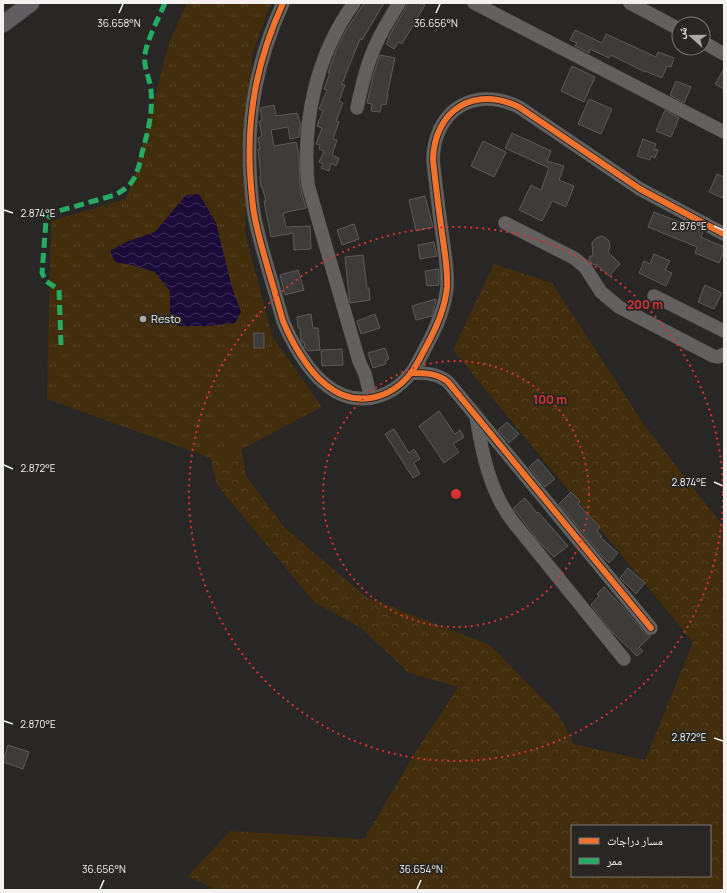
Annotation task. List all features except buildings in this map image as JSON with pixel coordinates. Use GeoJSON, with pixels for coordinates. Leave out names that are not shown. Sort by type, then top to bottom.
{"type":"FeatureCollection","features":[{"type":"Feature","properties":{"kind":"main road"},"geometry":{"type":"LineString","coordinates":[[3,24],[31,3]]}},
{"type":"Feature","properties":{"kind":"street"},"geometry":{"type":"LineString","coordinates":[[283,3],[262,56],[250,118],[249,149],[255,217],[263,253],[284,321],[298,350],[316,376],[333,390],[354,398],[371,398],[389,393],[411,373],[438,323],[445,300],[447,275],[433,160],[433,148],[436,136],[442,124],[459,107],[471,101],[483,99],[508,101],[640,189],[724,234]]}},
{"type":"Feature","properties":{"kind":"street"},"geometry":{"type":"LineString","coordinates":[[354,3],[335,33],[317,81],[309,116],[306,162],[308,185],[371,398]]}},
{"type":"Feature","properties":{"kind":"street"},"geometry":{"type":"LineString","coordinates":[[357,108],[363,79],[372,53],[383,29],[400,3]]}},
{"type":"Feature","properties":{"kind":"street"},"geometry":{"type":"LineString","coordinates":[[474,3],[724,132]]}},
{"type":"Feature","properties":{"kind":"street"},"geometry":{"type":"LineString","coordinates":[[630,3],[671,25]]}},
{"type":"Feature","properties":{"kind":"street"},"geometry":{"type":"LineString","coordinates":[[711,47],[724,54]]}},
{"type":"Feature","properties":{"kind":"street"},"geometry":{"type":"LineString","coordinates":[[505,223],[574,258],[585,267],[601,292],[619,307],[713,356],[718,357],[724,354]]}},
{"type":"Feature","properties":{"kind":"street"},"geometry":{"type":"LineString","coordinates":[[654,296],[724,331]]}},
{"type":"Feature","properties":{"kind":"street"},"geometry":{"type":"LineString","coordinates":[[411,373],[432,373],[445,379],[652,628]]}},
{"type":"Feature","properties":{"kind":"street"},"geometry":{"type":"LineString","coordinates":[[365,374],[389,393]]}},
{"type":"Feature","properties":{"kind":"street"},"geometry":{"type":"LineString","coordinates":[[475,414],[482,448],[494,489],[502,507],[624,659]]}},
{"type":"Feature","properties":{"kind":"green space"},"geometry":{"type":"Polygon","coordinates":[[[187,3],[271,3],[252,55],[245,232],[272,336],[322,407],[219,461],[47,399],[51,221],[126,199],[134,177],[169,43],[187,3]]]}},
{"type":"Feature","properties":{"kind":"green space"},"geometry":{"type":"Polygon","coordinates":[[[494,264],[552,283],[645,426],[724,527],[724,890],[216,890],[188,876],[230,831],[364,839],[418,748],[458,687],[409,673],[360,627],[315,603],[217,485],[197,401],[223,349],[246,476],[284,527],[366,597],[490,645],[558,714],[574,744],[645,760],[693,642],[453,350],[494,264]]]}},
{"type":"Feature","properties":{"kind":"water"},"geometry":{"type":"Polygon","coordinates":[[[199,194],[216,223],[232,288],[241,312],[235,323],[207,326],[178,326],[170,318],[170,291],[155,272],[132,265],[115,262],[110,251],[126,242],[155,232],[186,195],[199,194]]]}},
{"type":"Feature","properties":{"kind":"marked path"},"geometry":{"type":"LineString","coordinates":[[61,345],[59,290],[46,281],[42,273],[46,221],[49,216],[55,212],[115,195],[127,187],[135,177],[139,167],[150,122],[151,90],[145,64],[146,48],[165,3]]}},
{"type":"Feature","properties":{"kind":"cycle path"},"geometry":{"type":"LineString","coordinates":[[283,3],[267,44],[256,85],[250,128],[250,172],[253,208],[264,254],[286,329],[306,364],[325,384],[336,392],[347,396],[370,398],[382,395],[392,390],[411,373],[434,331],[440,317],[447,287],[446,263],[433,160],[435,142],[449,115],[460,106],[472,101],[487,99],[502,101],[519,107],[640,189],[724,234]]}},
{"type":"Feature","properties":{"kind":"cycle path"},"geometry":{"type":"LineString","coordinates":[[411,373],[426,373],[435,375],[448,382],[651,628]]}},
{"type":"Feature","properties":{"kind":"place","name":"Resto"},"geometry":{"type":"Point","coordinates":[143,319]}}]}
